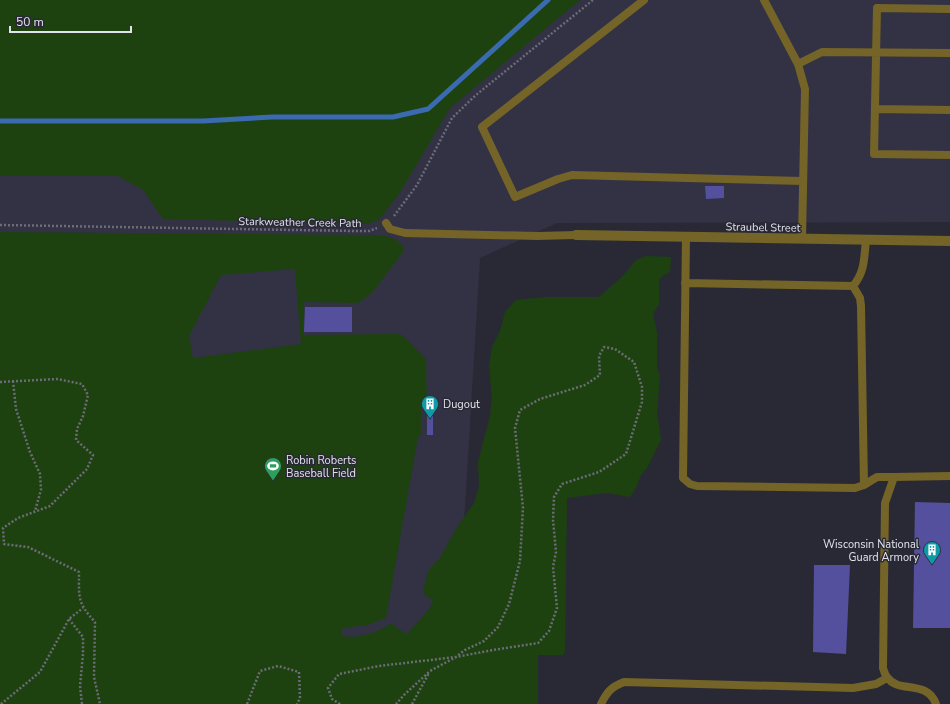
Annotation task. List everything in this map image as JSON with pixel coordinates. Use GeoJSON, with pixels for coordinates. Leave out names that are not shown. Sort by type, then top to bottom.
{"type":"FeatureCollection","features":[{"type":"Feature","properties":{"kind":"street","name":"Straubel Street"},"geometry":{"type":"LineString","coordinates":[[576,235],[950,242]]}},
{"type":"Feature","properties":{"kind":"lane"},"geometry":{"type":"LineString","coordinates":[[644,0],[482,127],[515,197],[558,179],[572,175],[803,181]]}},
{"type":"Feature","properties":{"kind":"lane"},"geometry":{"type":"LineString","coordinates":[[764,0],[798,64],[805,89],[802,240]]}},
{"type":"Feature","properties":{"kind":"lane"},"geometry":{"type":"LineString","coordinates":[[950,9],[877,8],[874,154],[950,155]]}},
{"type":"Feature","properties":{"kind":"lane"},"geometry":{"type":"LineString","coordinates":[[798,64],[822,52],[950,53]]}},
{"type":"Feature","properties":{"kind":"lane"},"geometry":{"type":"LineString","coordinates":[[875,109],[950,110]]}},
{"type":"Feature","properties":{"kind":"lane"},"geometry":{"type":"LineString","coordinates":[[386,223],[390,229],[405,233],[537,236],[576,235]]}},
{"type":"Feature","properties":{"kind":"lane"},"geometry":{"type":"LineString","coordinates":[[686,237],[683,478],[690,484],[697,486],[855,488],[864,485],[877,477],[950,476]]}},
{"type":"Feature","properties":{"kind":"lane"},"geometry":{"type":"LineString","coordinates":[[853,286],[859,279],[863,268],[866,240]]}},
{"type":"Feature","properties":{"kind":"lane"},"geometry":{"type":"LineString","coordinates":[[685,283],[853,286]]}},
{"type":"Feature","properties":{"kind":"lane"},"geometry":{"type":"LineString","coordinates":[[853,286],[860,298],[861,306],[864,485]]}},
{"type":"Feature","properties":{"kind":"lane"},"geometry":{"type":"LineString","coordinates":[[894,477],[885,503],[883,668],[887,678],[896,684],[923,689],[930,695],[936,704]]}},
{"type":"Feature","properties":{"kind":"lane"},"geometry":{"type":"LineString","coordinates":[[601,704],[613,686],[624,682],[853,688],[876,684],[887,678]]}},
{"type":"Feature","properties":{"kind":"path","name":"Starkweather Creek Path"},"geometry":{"type":"LineString","coordinates":[[0,225],[369,231],[379,227],[393,218],[416,184],[452,118],[476,95],[593,0]]}},
{"type":"Feature","properties":{"kind":"path"},"geometry":{"type":"LineString","coordinates":[[340,704],[332,699],[328,688],[339,674],[379,666],[456,657],[538,643],[549,631],[557,608],[553,567],[556,552],[553,520],[554,497],[562,484],[598,472],[626,454],[642,402],[642,387],[634,362],[615,349],[604,347],[599,356],[600,375],[585,385],[540,399],[520,410],[515,428],[522,508],[520,561],[509,604],[498,627],[484,641],[465,650],[456,657],[430,671],[396,704]]}},
{"type":"Feature","properties":{"kind":"path"},"geometry":{"type":"LineString","coordinates":[[0,382],[57,379],[82,384],[88,395],[83,416],[77,429],[76,440],[93,455],[87,469],[50,506],[18,518],[3,528],[4,544],[28,547],[79,572],[79,597],[83,608],[95,622],[94,677],[100,704]]}},
{"type":"Feature","properties":{"kind":"path"},"geometry":{"type":"LineString","coordinates":[[13,381],[16,409],[30,452],[40,474],[41,490],[35,512]]}},
{"type":"Feature","properties":{"kind":"path"},"geometry":{"type":"LineString","coordinates":[[1,704],[40,672],[69,618],[83,608]]}},
{"type":"Feature","properties":{"kind":"path"},"geometry":{"type":"LineString","coordinates":[[69,618],[83,637],[80,686],[82,704]]}},
{"type":"Feature","properties":{"kind":"path"},"geometry":{"type":"LineString","coordinates":[[247,704],[260,671],[278,666],[298,672],[300,698],[297,704]]}},
{"type":"Feature","properties":{"kind":"path"},"geometry":{"type":"LineString","coordinates":[[412,704],[430,671]]}},
{"type":"Feature","properties":{"kind":"shaded area"},"geometry":{"type":"Polygon","coordinates":[[[0,0],[950,0],[950,222],[557,223],[480,258],[453,704],[0,704],[0,0]]]}},
{"type":"Feature","properties":{"kind":"green space"},"geometry":{"type":"Polygon","coordinates":[[[0,0],[580,0],[450,108],[401,191],[379,220],[366,224],[163,219],[143,190],[118,176],[0,176],[0,0]]]}},
{"type":"Feature","properties":{"kind":"green space"},"geometry":{"type":"Polygon","coordinates":[[[0,232],[377,235],[392,238],[404,247],[403,252],[372,293],[358,303],[304,302],[303,335],[397,334],[402,335],[426,359],[427,404],[421,404],[421,434],[418,437],[386,618],[367,625],[343,628],[341,633],[343,636],[349,637],[362,636],[392,623],[398,629],[407,634],[430,608],[433,600],[426,596],[423,591],[428,571],[439,559],[457,527],[474,503],[479,487],[478,462],[490,416],[492,398],[489,366],[492,347],[500,331],[505,312],[516,300],[545,297],[599,297],[622,277],[636,260],[646,256],[671,257],[670,272],[659,280],[659,304],[653,314],[657,332],[657,368],[660,375],[657,412],[661,440],[630,497],[607,493],[567,498],[565,651],[563,655],[538,655],[538,704],[0,704],[0,232]],[[295,269],[221,275],[189,336],[193,358],[301,344],[295,269]]]}},
{"type":"Feature","properties":{"kind":"building"},"geometry":{"type":"Polygon","coordinates":[[[705,186],[724,186],[724,198],[706,199],[705,186]]]}},
{"type":"Feature","properties":{"kind":"building"},"geometry":{"type":"Polygon","coordinates":[[[305,307],[352,307],[352,332],[304,332],[305,307]]]}},
{"type":"Feature","properties":{"kind":"building","name":"Dugout"},"geometry":{"type":"Polygon","coordinates":[[[427,404],[433,404],[433,435],[427,435],[427,404]]]}},
{"type":"Feature","properties":{"kind":"building","name":"Wisconsin National Guard Armory"},"geometry":{"type":"Polygon","coordinates":[[[915,502],[950,503],[950,628],[913,628],[915,502]]]}},
{"type":"Feature","properties":{"kind":"building"},"geometry":{"type":"Polygon","coordinates":[[[814,565],[850,565],[846,654],[813,652],[814,565]]]}},
{"type":"Feature","properties":{"kind":"waterway"},"geometry":{"type":"LineString","coordinates":[[0,121],[203,121],[272,117],[393,117],[428,109],[548,0]]}},
{"type":"Feature","properties":{"kind":"place","name":"Dugout"},"geometry":{"type":"Point","coordinates":[430,419]}},
{"type":"Feature","properties":{"kind":"place","name":"Robin Roberts Baseball Field"},"geometry":{"type":"Point","coordinates":[273,481]}},
{"type":"Feature","properties":{"kind":"place","name":"Wisconsin National Guard Armory"},"geometry":{"type":"Point","coordinates":[932,565]}}]}
